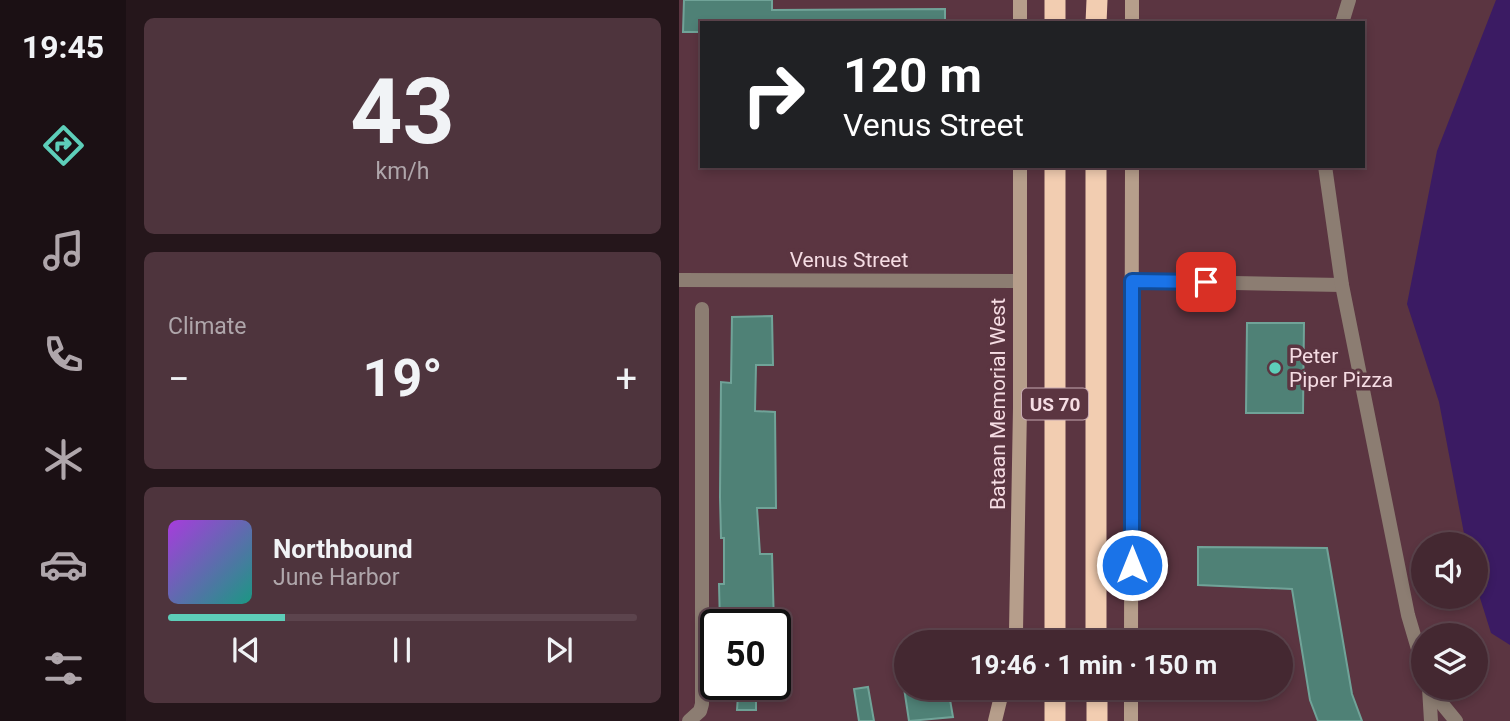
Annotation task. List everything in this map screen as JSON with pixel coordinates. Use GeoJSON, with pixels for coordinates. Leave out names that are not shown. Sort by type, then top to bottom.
{"type":"FeatureCollection","features":[{"type":"Feature","properties":{"kind":"highway"},"geometry":{"type":"LineString","coordinates":[[1055,0],[1055,21]]}},
{"type":"Feature","properties":{"kind":"highway"},"geometry":{"type":"LineString","coordinates":[[1096,21],[1097,0]]}},
{"type":"Feature","properties":{"kind":"highway","name":"US 70"},"geometry":{"type":"LineString","coordinates":[[1055,168],[1055,630]]}},
{"type":"Feature","properties":{"kind":"highway","name":"US 70"},"geometry":{"type":"LineString","coordinates":[[1096,168],[1097,630]]}},
{"type":"Feature","properties":{"kind":"highway"},"geometry":{"type":"LineString","coordinates":[[1055,700],[1055,721]]}},
{"type":"Feature","properties":{"kind":"highway"},"geometry":{"type":"LineString","coordinates":[[1097,700],[1097,721]]}},
{"type":"Feature","properties":{"kind":"main road"},"geometry":{"type":"LineString","coordinates":[[1020,0],[1020,21]]}},
{"type":"Feature","properties":{"kind":"main road"},"geometry":{"type":"LineString","coordinates":[[1132,0],[1132,21]]}},
{"type":"Feature","properties":{"kind":"main road","name":"Bataan Memorial West"},"geometry":{"type":"LineString","coordinates":[[1016,630],[1020,168]]}},
{"type":"Feature","properties":{"kind":"main road"},"geometry":{"type":"LineString","coordinates":[[1131,630],[1132,168]]}},
{"type":"Feature","properties":{"kind":"main road"},"geometry":{"type":"LineString","coordinates":[[996,721],[1000,700]]}},
{"type":"Feature","properties":{"kind":"main road"},"geometry":{"type":"LineString","coordinates":[[1131,700],[1131,721]]}},
{"type":"Feature","properties":{"kind":"street"},"geometry":{"type":"LineString","coordinates":[[1343,21],[1349,0]]}},
{"type":"Feature","properties":{"kind":"street"},"geometry":{"type":"LineString","coordinates":[[1325,168],[1342,285],[1411,625]]}},
{"type":"Feature","properties":{"kind":"street","name":"Venus Street"},"geometry":{"type":"LineString","coordinates":[[679,280],[1020,281]]}},
{"type":"Feature","properties":{"kind":"street"},"geometry":{"type":"LineString","coordinates":[[1132,281],[1342,285]]}},
{"type":"Feature","properties":{"kind":"street"},"geometry":{"type":"LineString","coordinates":[[689,721],[702,704],[702,309]]}},
{"type":"Feature","properties":{"kind":"street"},"geometry":{"type":"LineString","coordinates":[[1430,700],[1431,721]]}},
{"type":"Feature","properties":{"kind":"street"},"geometry":{"type":"LineString","coordinates":[[1439,700],[1456,721]]}},
{"type":"Feature","properties":{"kind":"shaded area"},"geometry":{"type":"Polygon","coordinates":[[[1496,0],[1510,0],[1510,645],[1491,633],[1483,609],[1488,609],[1488,532],[1464,532],[1439,402],[1407,304],[1437,151],[1496,0]]]}},
{"type":"Feature","properties":{"kind":"building"},"geometry":{"type":"Polygon","coordinates":[[[684,0],[772,0],[772,10],[945,9],[945,21],[700,21],[700,32],[683,32],[684,0]]]}},
{"type":"Feature","properties":{"kind":"building"},"geometry":{"type":"Polygon","coordinates":[[[772,316],[773,365],[756,365],[755,411],[775,412],[776,508],[757,508],[760,554],[772,554],[774,609],[720,609],[719,584],[724,584],[724,538],[721,538],[720,497],[721,382],[731,383],[732,317],[772,316]]]}},
{"type":"Feature","properties":{"kind":"building","name":"Peter Piper Pizza"},"geometry":{"type":"Polygon","coordinates":[[[1247,323],[1304,323],[1303,413],[1246,413],[1247,323]]]}},
{"type":"Feature","properties":{"kind":"building"},"geometry":{"type":"Polygon","coordinates":[[[1198,547],[1327,548],[1352,694],[1362,721],[1318,721],[1310,700],[1292,589],[1198,585],[1198,547]]]}},
{"type":"Feature","properties":{"kind":"building"},"geometry":{"type":"Polygon","coordinates":[[[868,687],[874,721],[859,721],[854,689],[868,687]]]}},
{"type":"Feature","properties":{"kind":"building"},"geometry":{"type":"Polygon","coordinates":[[[738,700],[756,700],[756,710],[737,710],[738,700]]]}},
{"type":"Feature","properties":{"kind":"building"},"geometry":{"type":"Polygon","coordinates":[[[906,700],[950,700],[953,717],[909,721],[906,700]]]}},
{"type":"Feature","properties":{"kind":"place","name":"Peter Piper Pizza"},"geometry":{"type":"Point","coordinates":[1275,368]}},
{"type":"Feature","properties":{"kind":"route"},"geometry":{"type":"LineString","coordinates":[[1132,565],[1132,281],[1206,282]]}}]}
